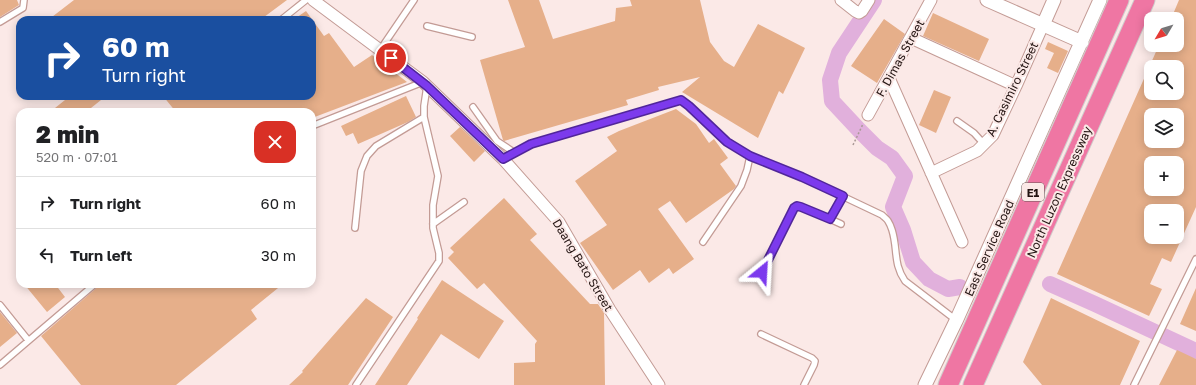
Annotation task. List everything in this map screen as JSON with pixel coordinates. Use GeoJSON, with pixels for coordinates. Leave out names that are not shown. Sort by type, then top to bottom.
{"type":"FeatureCollection","features":[{"type":"Feature","properties":{"kind":"highway","name":"North Luzon Expressway"},"geometry":{"type":"LineString","coordinates":[[948,385],[1119,0]]}},
{"type":"Feature","properties":{"kind":"highway","name":"North Luzon Expressway"},"geometry":{"type":"LineString","coordinates":[[973,385],[1146,0]]}},
{"type":"Feature","properties":{"kind":"street","name":"Daang Bato Street"},"geometry":{"type":"LineString","coordinates":[[312,0],[425,84],[503,159],[559,222],[610,310],[659,385]]}},
{"type":"Feature","properties":{"kind":"street"},"geometry":{"type":"LineString","coordinates":[[841,0],[859,13],[869,0]]}},
{"type":"Feature","properties":{"kind":"street","name":"F. Dimas Street"},"geometry":{"type":"LineString","coordinates":[[868,115],[931,0]]}},
{"type":"Feature","properties":{"kind":"street"},"geometry":{"type":"LineString","coordinates":[[987,0],[1082,42]]}},
{"type":"Feature","properties":{"kind":"street","name":"A. Casimiro Street"},"geometry":{"type":"LineString","coordinates":[[931,173],[977,151],[993,135],[1054,0]]}},
{"type":"Feature","properties":{"kind":"street","name":"East Service Road"},"geometry":{"type":"LineString","coordinates":[[925,385],[956,321],[1100,0]]}},
{"type":"Feature","properties":{"kind":"street"},"geometry":{"type":"LineString","coordinates":[[911,38],[1016,86]]}},
{"type":"Feature","properties":{"kind":"street"},"geometry":{"type":"LineString","coordinates":[[888,78],[962,242]]}},
{"type":"Feature","properties":{"kind":"lane"},"geometry":{"type":"LineString","coordinates":[[0,22],[22,8],[24,0]]}},
{"type":"Feature","properties":{"kind":"lane"},"geometry":{"type":"LineString","coordinates":[[286,16],[306,0]]}},
{"type":"Feature","properties":{"kind":"lane"},"geometry":{"type":"LineString","coordinates":[[380,50],[414,0]]}},
{"type":"Feature","properties":{"kind":"lane"},"geometry":{"type":"LineString","coordinates":[[427,26],[472,37]]}},
{"type":"Feature","properties":{"kind":"lane"},"geometry":{"type":"LineString","coordinates":[[316,125],[425,84],[424,117],[438,176],[433,206],[433,228],[439,253],[439,261],[356,385]]}},
{"type":"Feature","properties":{"kind":"lane"},"geometry":{"type":"LineString","coordinates":[[503,159],[531,144],[681,100],[727,142],[750,156],[802,177],[882,214],[888,221],[896,247],[896,260],[900,274],[905,281],[956,321]]}},
{"type":"Feature","properties":{"kind":"lane"},"geometry":{"type":"LineString","coordinates":[[473,106],[497,142],[515,153]]}},
{"type":"Feature","properties":{"kind":"lane"},"geometry":{"type":"LineString","coordinates":[[355,228],[361,171],[367,156],[376,146],[424,117]]}},
{"type":"Feature","properties":{"kind":"lane"},"geometry":{"type":"LineString","coordinates":[[957,121],[974,133],[984,144]]}},
{"type":"Feature","properties":{"kind":"lane"},"geometry":{"type":"LineString","coordinates":[[703,242],[741,186],[750,156]]}},
{"type":"Feature","properties":{"kind":"lane"},"geometry":{"type":"LineString","coordinates":[[830,219],[843,196]]}},
{"type":"Feature","properties":{"kind":"lane"},"geometry":{"type":"LineString","coordinates":[[433,224],[464,202]]}},
{"type":"Feature","properties":{"kind":"lane"},"geometry":{"type":"LineString","coordinates":[[762,272],[794,208],[797,206],[841,224]]}},
{"type":"Feature","properties":{"kind":"lane"},"geometry":{"type":"LineString","coordinates":[[1134,385],[1196,259]]}},
{"type":"Feature","properties":{"kind":"lane"},"geometry":{"type":"LineString","coordinates":[[0,364],[90,288]]}},
{"type":"Feature","properties":{"kind":"lane"},"geometry":{"type":"LineString","coordinates":[[0,306],[28,340]]}},
{"type":"Feature","properties":{"kind":"lane"},"geometry":{"type":"LineString","coordinates":[[761,334],[812,358],[815,361],[804,385]]}},
{"type":"Feature","properties":{"kind":"path"},"geometry":{"type":"LineString","coordinates":[[853,145],[868,115]]}},
{"type":"Feature","properties":{"kind":"building"},"geometry":{"type":"Polygon","coordinates":[[[0,0],[17,0],[19,5],[0,17],[0,0]]]}},
{"type":"Feature","properties":{"kind":"building"},"geometry":{"type":"Polygon","coordinates":[[[74,0],[287,0],[265,16],[53,16],[74,0]]]}},
{"type":"Feature","properties":{"kind":"building"},"geometry":{"type":"Polygon","coordinates":[[[508,0],[539,0],[553,39],[615,21],[616,8],[632,6],[630,0],[700,0],[710,42],[724,61],[734,67],[758,24],[805,48],[783,94],[779,91],[758,138],[682,92],[700,77],[658,87],[659,90],[626,100],[628,105],[504,141],[480,60],[525,47],[508,0]]]}},
{"type":"Feature","properties":{"kind":"building"},"geometry":{"type":"Polygon","coordinates":[[[1179,0],[1196,0],[1196,207],[1184,233],[1184,204],[1144,204],[1144,244],[1179,244],[1171,262],[1162,258],[1150,284],[1162,289],[1149,316],[1057,274],[1144,79],[1144,100],[1184,100],[1184,60],[1152,60],[1156,52],[1184,52],[1184,12],[1174,12],[1179,0]]]}},
{"type":"Feature","properties":{"kind":"building"},"geometry":{"type":"Polygon","coordinates":[[[306,11],[310,16],[299,16],[306,11]]]}},
{"type":"Feature","properties":{"kind":"building"},"geometry":{"type":"Polygon","coordinates":[[[933,13],[989,39],[979,61],[923,36],[933,13]]]}},
{"type":"Feature","properties":{"kind":"building"},"geometry":{"type":"Polygon","coordinates":[[[884,19],[905,34],[877,83],[851,66],[884,19]]]}},
{"type":"Feature","properties":{"kind":"building"},"geometry":{"type":"Polygon","coordinates":[[[316,25],[324,36],[329,33],[354,67],[372,55],[407,82],[316,116],[316,108],[173,108],[166,100],[316,100],[316,25]]]}},
{"type":"Feature","properties":{"kind":"building"},"geometry":{"type":"Polygon","coordinates":[[[1048,42],[1068,51],[1058,73],[1047,68],[1054,53],[1045,49],[1048,42]]]}},
{"type":"Feature","properties":{"kind":"building"},"geometry":{"type":"Polygon","coordinates":[[[934,90],[951,97],[936,133],[919,125],[934,90]]]}},
{"type":"Feature","properties":{"kind":"building"},"geometry":{"type":"Polygon","coordinates":[[[406,96],[416,117],[358,144],[353,133],[346,136],[341,126],[406,96]]]}},
{"type":"Feature","properties":{"kind":"building"},"geometry":{"type":"Polygon","coordinates":[[[65,100],[101,100],[91,108],[55,108],[65,100]]]}},
{"type":"Feature","properties":{"kind":"building"},"geometry":{"type":"Polygon","coordinates":[[[676,109],[696,124],[709,143],[714,139],[728,158],[720,164],[736,186],[734,189],[686,223],[670,201],[658,209],[694,259],[673,274],[669,268],[649,283],[640,270],[613,290],[580,243],[607,225],[575,181],[617,151],[607,137],[676,109]]]}},
{"type":"Feature","properties":{"kind":"building"},"geometry":{"type":"Polygon","coordinates":[[[460,127],[485,151],[474,162],[450,136],[460,127]]]}},
{"type":"Feature","properties":{"kind":"building"},"geometry":{"type":"Polygon","coordinates":[[[504,198],[537,234],[530,240],[590,304],[598,304],[604,313],[605,385],[514,385],[514,363],[535,362],[535,344],[537,341],[484,283],[477,289],[448,258],[454,252],[450,248],[504,198]]]}},
{"type":"Feature","properties":{"kind":"building"},"geometry":{"type":"Polygon","coordinates":[[[442,280],[504,321],[479,359],[441,334],[407,385],[375,385],[418,319],[417,318],[442,280]]]}},
{"type":"Feature","properties":{"kind":"building"},"geometry":{"type":"Polygon","coordinates":[[[27,288],[58,288],[65,297],[47,312],[27,288]]]}},
{"type":"Feature","properties":{"kind":"building"},"geometry":{"type":"Polygon","coordinates":[[[96,288],[278,288],[251,310],[257,319],[176,385],[81,385],[41,336],[96,288]]]}},
{"type":"Feature","properties":{"kind":"building"},"geometry":{"type":"Polygon","coordinates":[[[1196,288],[1196,331],[1180,324],[1196,288]]]}},
{"type":"Feature","properties":{"kind":"building"},"geometry":{"type":"Polygon","coordinates":[[[366,298],[393,317],[348,385],[289,385],[303,372],[302,371],[366,298]]]}},
{"type":"Feature","properties":{"kind":"building"},"geometry":{"type":"Polygon","coordinates":[[[1051,298],[1140,341],[1120,385],[1042,385],[1023,362],[1051,298]]]}},
{"type":"Feature","properties":{"kind":"building"},"geometry":{"type":"Polygon","coordinates":[[[0,312],[17,333],[0,347],[0,312]]]}},
{"type":"Feature","properties":{"kind":"building"},"geometry":{"type":"Polygon","coordinates":[[[1177,350],[1196,359],[1196,385],[1159,385],[1177,350]]]}},
{"type":"Feature","properties":{"kind":"waterway"},"geometry":{"type":"LineString","coordinates":[[874,0],[839,53],[830,80],[832,101],[877,148],[892,158],[905,176],[893,207],[903,230],[913,262],[929,279],[948,289],[960,287]]}},
{"type":"Feature","properties":{"kind":"waterway"},"geometry":{"type":"LineString","coordinates":[[1050,284],[1196,351]]}},
{"type":"Feature","properties":{"kind":"route"},"geometry":{"type":"LineString","coordinates":[[391,58],[427,86],[503,159],[531,144],[681,100],[727,142],[750,156],[802,177],[843,196],[830,219],[801,207],[797,206],[794,208],[762,272]]}}]}
